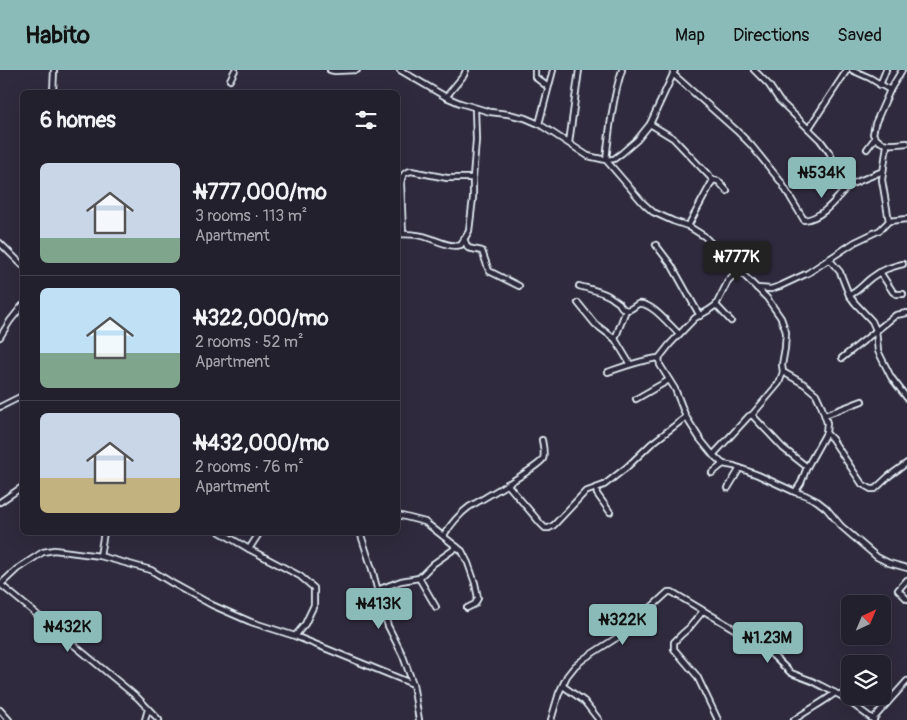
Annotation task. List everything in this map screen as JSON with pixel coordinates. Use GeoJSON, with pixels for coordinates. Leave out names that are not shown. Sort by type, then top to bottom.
{"type":"FeatureCollection","features":[{"type":"Feature","properties":{"kind":"street"},"geometry":{"type":"LineString","coordinates":[[53,90],[54,70]]}},
{"type":"Feature","properties":{"kind":"street"},"geometry":{"type":"LineString","coordinates":[[230,80],[236,70]]}},
{"type":"Feature","properties":{"kind":"street"},"geometry":{"type":"LineString","coordinates":[[330,70],[335,72],[358,70]]}},
{"type":"Feature","properties":{"kind":"street"},"geometry":{"type":"LineString","coordinates":[[400,70],[446,97],[490,112],[525,118],[539,124],[588,156],[606,160],[614,159],[622,153],[637,140],[650,124],[674,72],[738,130],[781,182],[804,220],[819,216],[848,186],[884,170]]}},
{"type":"Feature","properties":{"kind":"street"},"geometry":{"type":"LineString","coordinates":[[446,97],[466,70]]}},
{"type":"Feature","properties":{"kind":"street"},"geometry":{"type":"LineString","coordinates":[[535,70],[535,77],[548,87]]}},
{"type":"Feature","properties":{"kind":"street"},"geometry":{"type":"LineString","coordinates":[[539,124],[553,70]]}},
{"type":"Feature","properties":{"kind":"street"},"geometry":{"type":"LineString","coordinates":[[569,143],[579,70]]}},
{"type":"Feature","properties":{"kind":"street"},"geometry":{"type":"LineString","coordinates":[[622,70],[608,138],[606,160],[653,212],[673,222],[688,226],[704,236],[767,298],[781,318],[786,332],[783,372],[779,383],[752,415],[713,455]]}},
{"type":"Feature","properties":{"kind":"street"},"geometry":{"type":"LineString","coordinates":[[754,70],[769,85],[779,100],[810,128],[820,140],[848,186]]}},
{"type":"Feature","properties":{"kind":"street"},"geometry":{"type":"LineString","coordinates":[[810,128],[847,70]]}},
{"type":"Feature","properties":{"kind":"street"},"geometry":{"type":"LineString","coordinates":[[852,70],[890,90]]}},
{"type":"Feature","properties":{"kind":"street"},"geometry":{"type":"LineString","coordinates":[[880,85],[886,70]]}},
{"type":"Feature","properties":{"kind":"street"},"geometry":{"type":"LineString","coordinates":[[902,70],[890,90],[873,134],[875,138],[887,145],[907,143]]}},
{"type":"Feature","properties":{"kind":"street"},"geometry":{"type":"LineString","coordinates":[[473,178],[447,178],[411,172],[405,173],[401,184],[400,234],[430,237],[454,247],[461,245],[469,230],[473,198],[476,140],[475,108]]}},
{"type":"Feature","properties":{"kind":"street"},"geometry":{"type":"LineString","coordinates":[[650,124],[673,138],[727,191]]}},
{"type":"Feature","properties":{"kind":"street"},"geometry":{"type":"LineString","coordinates":[[867,150],[875,138]]}},
{"type":"Feature","properties":{"kind":"street"},"geometry":{"type":"LineString","coordinates":[[887,145],[882,180],[889,221]]}},
{"type":"Feature","properties":{"kind":"street"},"geometry":{"type":"LineString","coordinates":[[688,226],[714,180]]}},
{"type":"Feature","properties":{"kind":"street"},"geometry":{"type":"LineString","coordinates":[[757,288],[770,289],[780,286],[808,273],[855,242],[880,230],[889,221],[907,219]]}},
{"type":"Feature","properties":{"kind":"street"},"geometry":{"type":"LineString","coordinates":[[464,239],[468,248],[482,251],[489,270],[520,286]]}},
{"type":"Feature","properties":{"kind":"street"},"geometry":{"type":"LineString","coordinates":[[0,243],[20,263]]}},
{"type":"Feature","properties":{"kind":"street"},"geometry":{"type":"LineString","coordinates":[[656,245],[672,266],[700,316]]}},
{"type":"Feature","properties":{"kind":"street"},"geometry":{"type":"LineString","coordinates":[[829,259],[840,272],[849,295],[872,321],[876,330],[878,351],[892,376],[906,394]]}},
{"type":"Feature","properties":{"kind":"street"},"geometry":{"type":"LineString","coordinates":[[849,295],[855,293],[880,272],[889,267],[904,264]]}},
{"type":"Feature","properties":{"kind":"street"},"geometry":{"type":"LineString","coordinates":[[608,372],[630,364],[659,358],[695,318],[716,304],[728,281],[738,270]]}},
{"type":"Feature","properties":{"kind":"street"},"geometry":{"type":"LineString","coordinates":[[880,272],[893,292],[903,294]]}},
{"type":"Feature","properties":{"kind":"street"},"geometry":{"type":"LineString","coordinates":[[579,286],[607,295],[626,310]]}},
{"type":"Feature","properties":{"kind":"street"},"geometry":{"type":"LineString","coordinates":[[578,303],[595,324],[615,339],[630,364]]}},
{"type":"Feature","properties":{"kind":"street"},"geometry":{"type":"LineString","coordinates":[[615,339],[626,310],[638,304],[649,306],[679,334]]}},
{"type":"Feature","properties":{"kind":"street"},"geometry":{"type":"LineString","coordinates":[[716,304],[730,321]]}},
{"type":"Feature","properties":{"kind":"street"},"geometry":{"type":"LineString","coordinates":[[0,337],[20,308]]}},
{"type":"Feature","properties":{"kind":"street"},"geometry":{"type":"LineString","coordinates":[[842,358],[896,316],[907,313]]}},
{"type":"Feature","properties":{"kind":"street"},"geometry":{"type":"LineString","coordinates":[[659,358],[660,365],[675,388],[686,417],[700,440],[723,464],[740,468],[805,495],[826,508],[841,526],[877,557],[889,563],[907,568]]}},
{"type":"Feature","properties":{"kind":"street"},"geometry":{"type":"LineString","coordinates":[[783,372],[804,384],[816,394],[827,423],[826,433],[795,492]]}},
{"type":"Feature","properties":{"kind":"street"},"geometry":{"type":"LineString","coordinates":[[636,399],[670,380]]}},
{"type":"Feature","properties":{"kind":"street"},"geometry":{"type":"LineString","coordinates":[[0,407],[20,397]]}},
{"type":"Feature","properties":{"kind":"street"},"geometry":{"type":"LineString","coordinates":[[825,415],[862,401]]}},
{"type":"Feature","properties":{"kind":"street"},"geometry":{"type":"LineString","coordinates":[[752,415],[783,448],[807,467]]}},
{"type":"Feature","properties":{"kind":"street"},"geometry":{"type":"LineString","coordinates":[[507,484],[541,524],[545,528],[549,528],[585,492],[604,485],[615,477],[651,444],[686,417]]}},
{"type":"Feature","properties":{"kind":"street"},"geometry":{"type":"LineString","coordinates":[[826,433],[862,484],[871,489],[875,489],[907,463]]}},
{"type":"Feature","properties":{"kind":"street"},"geometry":{"type":"LineString","coordinates":[[443,536],[457,517],[470,507],[538,464],[544,457],[542,440]]}},
{"type":"Feature","properties":{"kind":"street"},"geometry":{"type":"LineString","coordinates":[[712,473],[723,464]]}},
{"type":"Feature","properties":{"kind":"street"},"geometry":{"type":"LineString","coordinates":[[728,488],[740,468]]}},
{"type":"Feature","properties":{"kind":"street"},"geometry":{"type":"LineString","coordinates":[[0,502],[20,488]]}},
{"type":"Feature","properties":{"kind":"street"},"geometry":{"type":"LineString","coordinates":[[596,488],[596,494],[610,512]]}},
{"type":"Feature","properties":{"kind":"street"},"geometry":{"type":"LineString","coordinates":[[400,515],[425,522],[462,551],[475,583],[478,598],[475,604],[467,608]]}},
{"type":"Feature","properties":{"kind":"street"},"geometry":{"type":"LineString","coordinates":[[100,556],[104,535]]}},
{"type":"Feature","properties":{"kind":"street"},"geometry":{"type":"LineString","coordinates":[[225,535],[300,576],[314,588],[314,605],[305,624],[295,636]]}},
{"type":"Feature","properties":{"kind":"street"},"geometry":{"type":"LineString","coordinates":[[249,549],[258,535]]}},
{"type":"Feature","properties":{"kind":"street"},"geometry":{"type":"LineString","coordinates":[[361,535],[388,626],[403,656],[413,684],[419,720]]}},
{"type":"Feature","properties":{"kind":"street"},"geometry":{"type":"LineString","coordinates":[[377,590],[401,581],[419,578],[432,564],[458,547]]}},
{"type":"Feature","properties":{"kind":"street"},"geometry":{"type":"LineString","coordinates":[[159,720],[138,698],[0,585],[17,569],[43,552],[54,550],[100,556],[151,570],[172,584],[212,605],[251,622],[295,636],[413,684]]}},
{"type":"Feature","properties":{"kind":"street"},"geometry":{"type":"LineString","coordinates":[[419,578],[436,607]]}},
{"type":"Feature","properties":{"kind":"street"},"geometry":{"type":"LineString","coordinates":[[907,580],[898,590],[907,599]]}},
{"type":"Feature","properties":{"kind":"street"},"geometry":{"type":"LineString","coordinates":[[551,720],[559,693],[567,676],[575,666],[621,635],[668,592],[672,592],[763,646],[791,673],[812,681],[842,697],[873,720],[907,681]]}},
{"type":"Feature","properties":{"kind":"street"},"geometry":{"type":"LineString","coordinates":[[703,611],[674,642],[674,649],[697,676],[718,720]]}},
{"type":"Feature","properties":{"kind":"street"},"geometry":{"type":"LineString","coordinates":[[563,686],[584,701],[599,720]]}},
{"type":"Feature","properties":{"kind":"street"},"geometry":{"type":"LineString","coordinates":[[794,720],[835,693]]}},
{"type":"Feature","properties":{"kind":"street"},"geometry":{"type":"LineString","coordinates":[[146,720],[148,708]]}},
{"type":"Feature","properties":{"kind":"street"},"geometry":{"type":"LineString","coordinates":[[0,710],[8,720]]}},
{"type":"Feature","properties":{"kind":"street"},"geometry":{"type":"LineString","coordinates":[[802,714],[805,720]]}}]}
